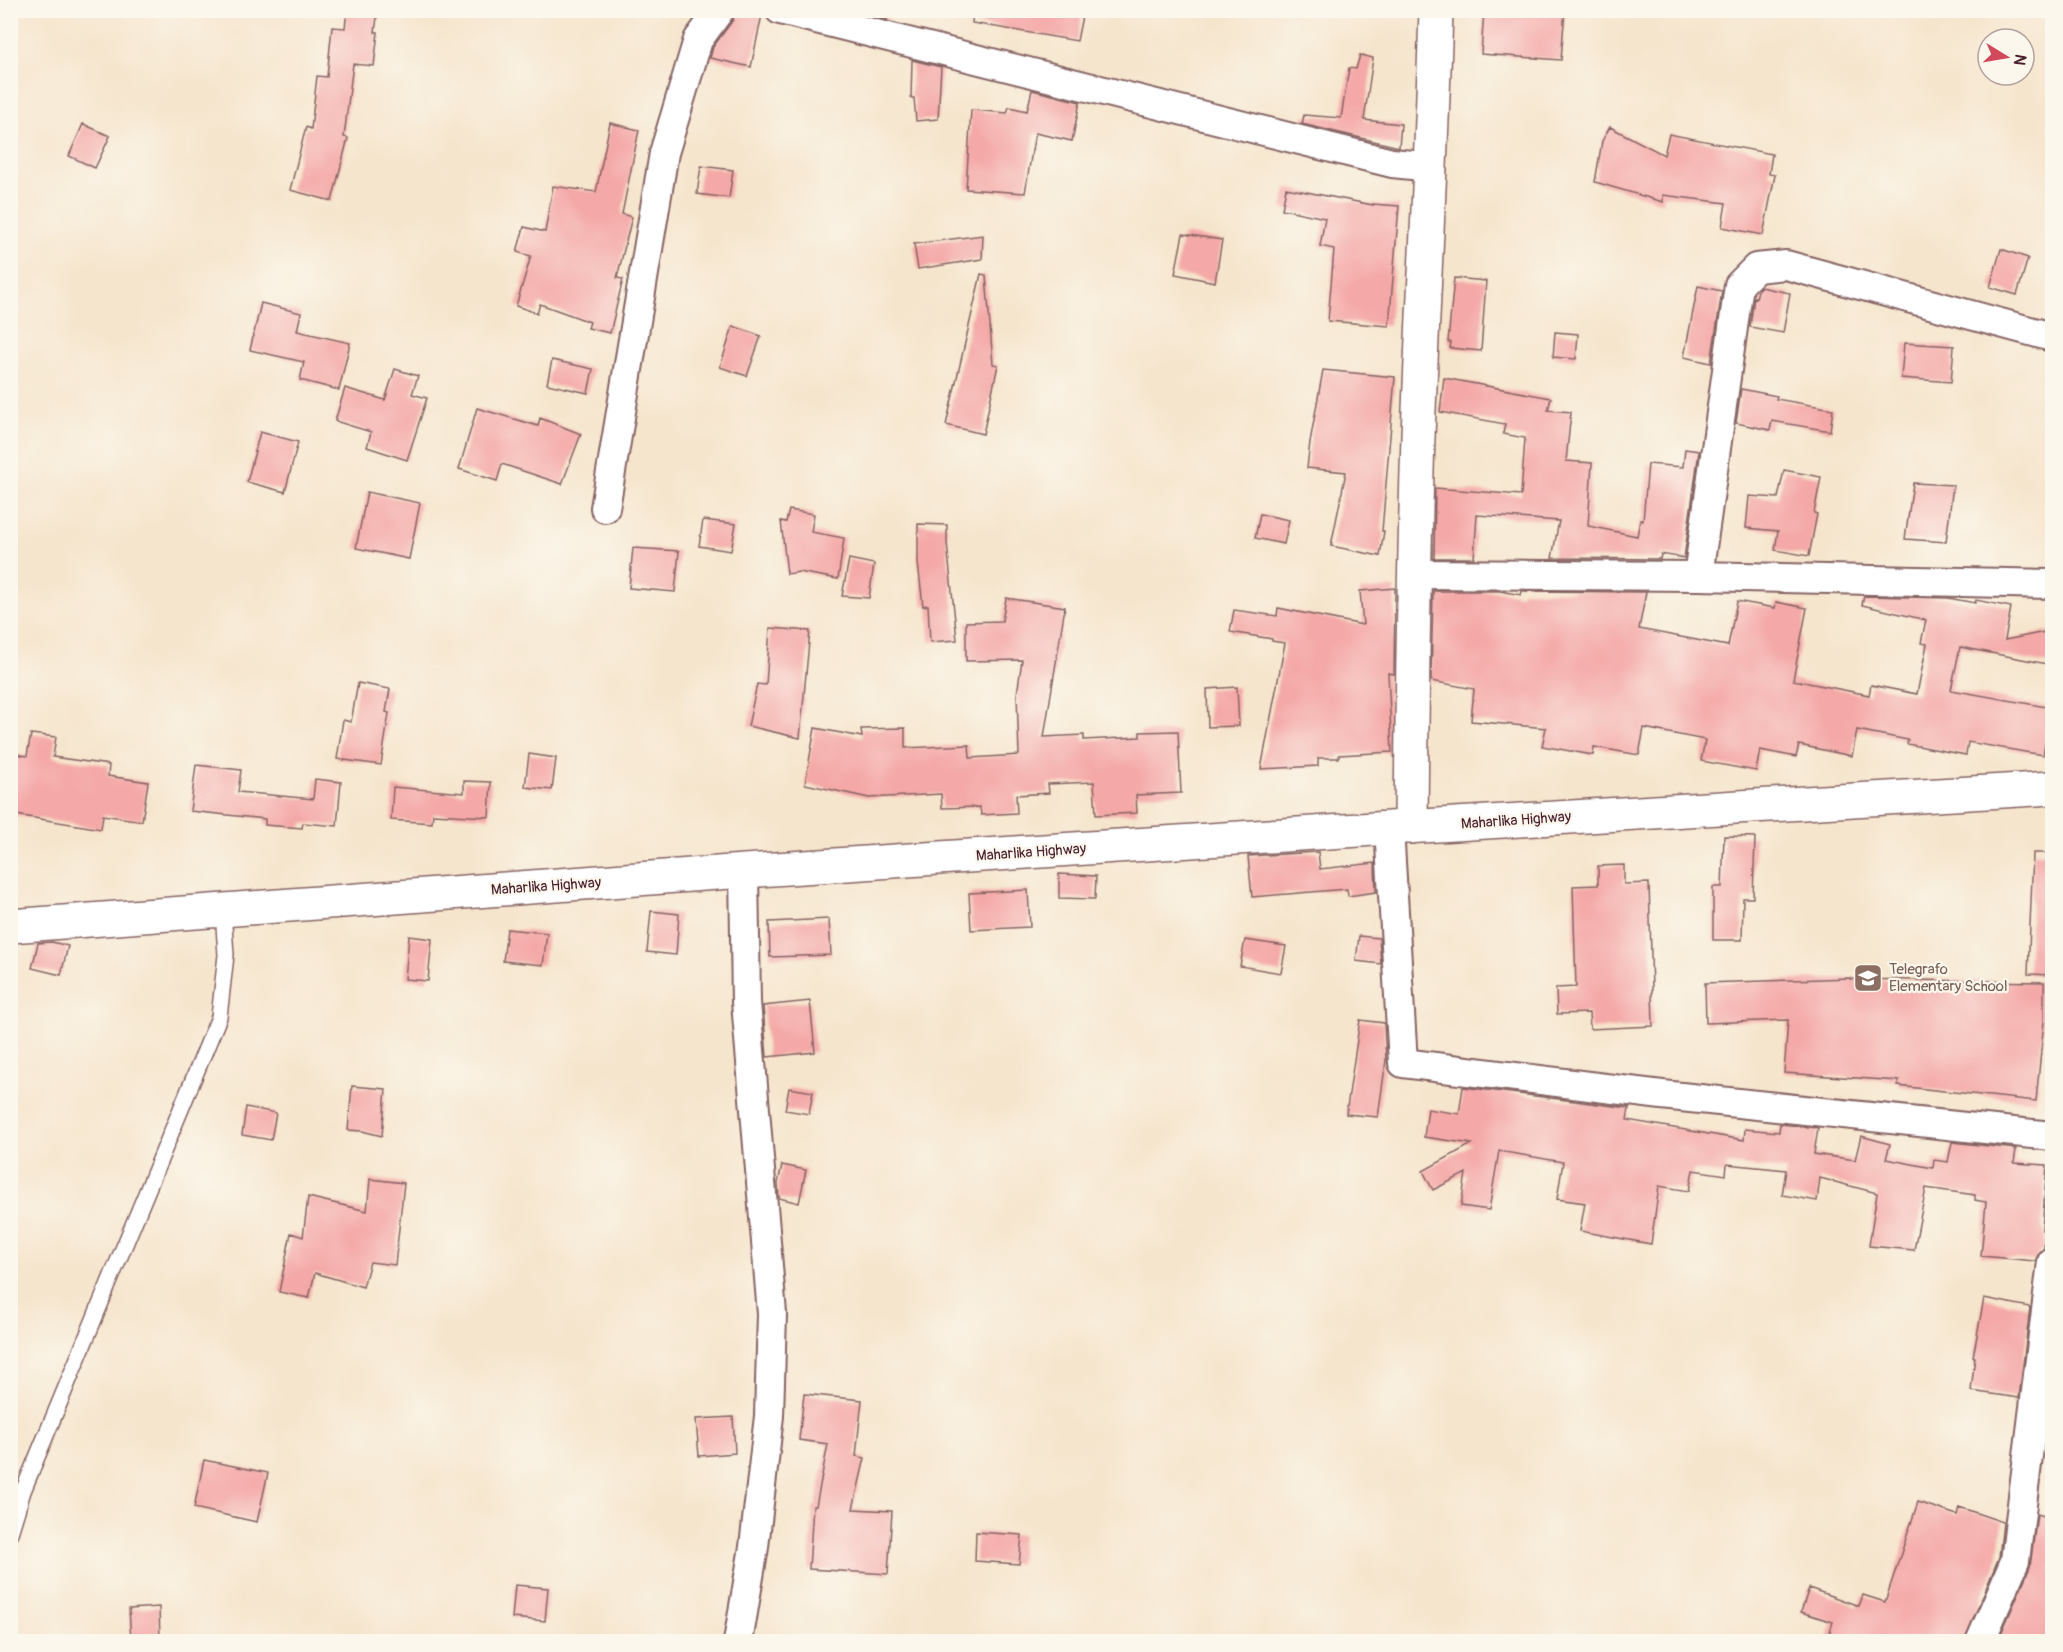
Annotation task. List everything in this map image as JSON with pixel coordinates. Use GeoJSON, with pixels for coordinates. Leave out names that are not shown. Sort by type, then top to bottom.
{"type":"FeatureCollection","features":[{"type":"Feature","properties":{"kind":"main road"},"geometry":{"type":"LineString","coordinates":[[1400,827],[1432,167],[1436,10]]}},
{"type":"Feature","properties":{"kind":"main road","name":"Maharlika Highway"},"geometry":{"type":"LineString","coordinates":[[10,926],[744,871],[1400,827],[2052,789]]}},
{"type":"Feature","properties":{"kind":"street"},"geometry":{"type":"LineString","coordinates":[[605,508],[664,153],[698,40],[720,10]]}},
{"type":"Feature","properties":{"kind":"street"},"geometry":{"type":"LineString","coordinates":[[780,10],[1392,163],[1432,167]]}},
{"type":"Feature","properties":{"kind":"street"},"geometry":{"type":"LineString","coordinates":[[1698,576],[1739,285],[1756,268],[1786,265],[2052,337]]}},
{"type":"Feature","properties":{"kind":"street"},"geometry":{"type":"LineString","coordinates":[[1414,574],[1698,576],[2052,584]]}},
{"type":"Feature","properties":{"kind":"street"},"geometry":{"type":"LineString","coordinates":[[1400,827],[1403,1063],[1662,1095],[2052,1136]]}},
{"type":"Feature","properties":{"kind":"street"},"geometry":{"type":"LineString","coordinates":[[738,1641],[754,1546],[769,1416],[772,1314],[746,1002],[744,871]]}},
{"type":"Feature","properties":{"kind":"street"},"geometry":{"type":"LineString","coordinates":[[1980,1641],[2015,1561],[2052,1262]]}},
{"type":"Feature","properties":{"kind":"lane"},"geometry":{"type":"LineString","coordinates":[[10,1533],[23,1491],[219,1017],[226,955],[223,911]]}},
{"type":"Feature","properties":{"kind":"building"},"geometry":{"type":"Polygon","coordinates":[[[347,10],[378,10],[375,32],[378,32],[374,66],[353,64],[344,137],[348,138],[332,201],[290,190],[306,127],[311,129],[317,76],[327,77],[332,27],[345,28],[347,10]]]}},
{"type":"Feature","properties":{"kind":"building"},"geometry":{"type":"Polygon","coordinates":[[[736,10],[763,10],[751,67],[710,58],[713,47],[733,20],[736,10]]]}},
{"type":"Feature","properties":{"kind":"building"},"geometry":{"type":"Polygon","coordinates":[[[850,10],[889,10],[887,20],[850,10]]]}},
{"type":"Feature","properties":{"kind":"building"},"geometry":{"type":"Polygon","coordinates":[[[973,10],[1050,10],[1082,16],[1077,41],[972,23],[973,10]]]}},
{"type":"Feature","properties":{"kind":"building"},"geometry":{"type":"Polygon","coordinates":[[[1484,10],[1565,10],[1561,60],[1481,54],[1484,10]]]}},
{"type":"Feature","properties":{"kind":"building"},"geometry":{"type":"Polygon","coordinates":[[[1360,55],[1373,58],[1364,120],[1401,124],[1399,147],[1302,124],[1304,115],[1341,118],[1349,68],[1356,69],[1360,55]]]}},
{"type":"Feature","properties":{"kind":"building"},"geometry":{"type":"Polygon","coordinates":[[[912,60],[941,67],[938,119],[916,121],[914,98],[911,98],[912,60]]]}},
{"type":"Feature","properties":{"kind":"building"},"geometry":{"type":"Polygon","coordinates":[[[1032,90],[1080,102],[1072,141],[1035,133],[1025,193],[966,189],[971,110],[1007,113],[1009,107],[1027,111],[1032,90]]]}},
{"type":"Feature","properties":{"kind":"building"},"geometry":{"type":"Polygon","coordinates":[[[610,123],[639,130],[622,214],[632,217],[617,278],[623,279],[610,333],[588,328],[590,322],[540,304],[537,313],[516,306],[531,256],[517,252],[524,227],[545,232],[553,186],[596,192],[610,123]]]}},
{"type":"Feature","properties":{"kind":"building"},"geometry":{"type":"Polygon","coordinates":[[[83,124],[110,136],[95,168],[69,156],[83,124]]]}},
{"type":"Feature","properties":{"kind":"building"},"geometry":{"type":"Polygon","coordinates":[[[1610,127],[1664,155],[1669,134],[1772,154],[1769,174],[1775,175],[1763,235],[1722,227],[1726,203],[1663,195],[1663,202],[1595,182],[1602,141],[1610,127]]]}},
{"type":"Feature","properties":{"kind":"building"},"geometry":{"type":"Polygon","coordinates":[[[701,166],[733,170],[729,198],[697,194],[701,166]]]}},
{"type":"Feature","properties":{"kind":"building"},"geometry":{"type":"Polygon","coordinates":[[[1286,188],[1373,205],[1399,206],[1389,326],[1328,321],[1334,249],[1320,246],[1325,218],[1282,209],[1286,188]]]}},
{"type":"Feature","properties":{"kind":"building"},"geometry":{"type":"Polygon","coordinates":[[[1183,234],[1222,240],[1215,282],[1175,274],[1183,234]]]}},
{"type":"Feature","properties":{"kind":"building"},"geometry":{"type":"Polygon","coordinates":[[[983,235],[982,259],[918,269],[914,244],[983,235]]]}},
{"type":"Feature","properties":{"kind":"building"},"geometry":{"type":"Polygon","coordinates":[[[2001,249],[2028,258],[2017,295],[1990,287],[2001,249]]]}},
{"type":"Feature","properties":{"kind":"building"},"geometry":{"type":"Polygon","coordinates":[[[981,274],[986,275],[993,364],[998,365],[983,434],[946,425],[981,274]]]}},
{"type":"Feature","properties":{"kind":"building"},"geometry":{"type":"Polygon","coordinates":[[[1454,278],[1486,281],[1481,351],[1450,348],[1451,342],[1448,342],[1454,278]]]}},
{"type":"Feature","properties":{"kind":"building"},"geometry":{"type":"Polygon","coordinates":[[[1698,286],[1722,291],[1711,363],[1684,357],[1698,286]]]}},
{"type":"Feature","properties":{"kind":"building"},"geometry":{"type":"Polygon","coordinates":[[[1760,287],[1790,293],[1783,333],[1750,327],[1754,297],[1756,298],[1760,287]]]}},
{"type":"Feature","properties":{"kind":"building"},"geometry":{"type":"Polygon","coordinates":[[[261,303],[301,313],[297,331],[350,343],[339,390],[300,380],[304,362],[250,350],[261,303]]]}},
{"type":"Feature","properties":{"kind":"building"},"geometry":{"type":"Polygon","coordinates":[[[733,326],[761,336],[747,376],[720,367],[733,326]]]}},
{"type":"Feature","properties":{"kind":"building"},"geometry":{"type":"Polygon","coordinates":[[[1555,332],[1578,334],[1576,359],[1553,357],[1555,332]]]}},
{"type":"Feature","properties":{"kind":"building"},"geometry":{"type":"Polygon","coordinates":[[[1904,343],[1954,346],[1951,382],[1901,378],[1904,343]]]}},
{"type":"Feature","properties":{"kind":"building"},"geometry":{"type":"Polygon","coordinates":[[[552,360],[593,369],[588,393],[547,384],[552,360]]]}},
{"type":"Feature","properties":{"kind":"building"},"geometry":{"type":"Polygon","coordinates":[[[395,369],[418,376],[412,394],[427,398],[407,460],[367,447],[371,432],[335,421],[345,388],[385,400],[395,369]]]}},
{"type":"Feature","properties":{"kind":"building"},"geometry":{"type":"Polygon","coordinates":[[[1323,370],[1395,377],[1382,531],[1384,531],[1380,556],[1331,546],[1346,472],[1307,468],[1323,370]]]}},
{"type":"Feature","properties":{"kind":"building"},"geometry":{"type":"Polygon","coordinates":[[[1444,378],[1551,398],[1548,410],[1571,412],[1566,461],[1592,463],[1588,526],[1637,536],[1640,520],[1643,521],[1648,464],[1683,467],[1685,449],[1699,451],[1684,558],[1661,554],[1660,559],[1552,558],[1559,521],[1477,515],[1474,558],[1434,558],[1435,488],[1521,495],[1525,438],[1503,434],[1505,424],[1440,412],[1444,378]]]}},
{"type":"Feature","properties":{"kind":"building"},"geometry":{"type":"Polygon","coordinates":[[[1741,389],[1777,396],[1776,399],[1833,409],[1830,431],[1772,421],[1770,430],[1736,423],[1741,389]]]}},
{"type":"Feature","properties":{"kind":"building"},"geometry":{"type":"Polygon","coordinates":[[[477,408],[538,426],[540,418],[581,434],[562,484],[502,464],[497,481],[459,469],[477,408]]]}},
{"type":"Feature","properties":{"kind":"building"},"geometry":{"type":"Polygon","coordinates":[[[260,432],[298,442],[285,492],[247,482],[260,432]]]}},
{"type":"Feature","properties":{"kind":"building"},"geometry":{"type":"Polygon","coordinates":[[[1784,470],[1821,477],[1809,556],[1775,550],[1778,531],[1746,528],[1749,496],[1778,498],[1784,470]]]}},
{"type":"Feature","properties":{"kind":"building"},"geometry":{"type":"Polygon","coordinates":[[[1913,483],[1953,485],[1946,542],[1905,539],[1913,483]]]}},
{"type":"Feature","properties":{"kind":"building"},"geometry":{"type":"Polygon","coordinates":[[[367,492],[420,503],[409,559],[356,548],[367,492]]]}},
{"type":"Feature","properties":{"kind":"building"},"geometry":{"type":"Polygon","coordinates":[[[789,510],[814,514],[811,532],[844,538],[838,579],[799,572],[787,574],[781,521],[786,522],[789,510]]]}},
{"type":"Feature","properties":{"kind":"building"},"geometry":{"type":"Polygon","coordinates":[[[1260,514],[1289,520],[1284,544],[1255,538],[1260,514]]]}},
{"type":"Feature","properties":{"kind":"building"},"geometry":{"type":"Polygon","coordinates":[[[703,520],[736,524],[731,551],[699,546],[703,520]]]}},
{"type":"Feature","properties":{"kind":"building"},"geometry":{"type":"Polygon","coordinates":[[[918,524],[947,525],[957,640],[930,642],[928,605],[923,606],[918,563],[918,524]]]}},
{"type":"Feature","properties":{"kind":"building"},"geometry":{"type":"Polygon","coordinates":[[[633,548],[679,551],[675,592],[629,588],[633,548]]]}},
{"type":"Feature","properties":{"kind":"building"},"geometry":{"type":"Polygon","coordinates":[[[849,559],[874,564],[869,598],[842,596],[849,559]]]}},
{"type":"Feature","properties":{"kind":"building"},"geometry":{"type":"Polygon","coordinates":[[[1395,588],[1394,674],[1388,673],[1392,752],[1318,758],[1318,766],[1261,769],[1285,643],[1230,632],[1234,610],[1277,616],[1278,608],[1363,625],[1360,591],[1395,588]]]}},
{"type":"Feature","properties":{"kind":"building"},"geometry":{"type":"Polygon","coordinates":[[[1433,591],[1500,591],[1521,595],[1522,591],[1646,592],[1639,629],[1728,646],[1737,601],[1775,608],[1776,602],[1807,608],[1793,680],[1869,695],[1871,685],[1917,694],[1927,644],[1921,643],[1926,620],[1862,605],[1864,596],[1948,598],[1975,603],[1976,600],[2011,607],[2005,640],[2050,631],[2051,651],[2047,664],[1960,647],[1951,690],[2052,708],[2043,755],[1968,742],[1966,755],[1907,744],[1908,740],[1857,730],[1852,756],[1799,745],[1796,757],[1760,750],[1756,771],[1701,761],[1705,740],[1644,728],[1639,755],[1594,747],[1593,755],[1542,746],[1546,728],[1471,721],[1474,689],[1431,681],[1433,591]]]}},
{"type":"Feature","properties":{"kind":"building"},"geometry":{"type":"Polygon","coordinates":[[[1006,598],[1065,607],[1044,737],[1084,735],[1084,740],[1140,737],[1140,732],[1178,731],[1181,793],[1136,795],[1137,813],[1096,815],[1094,782],[1048,784],[1049,793],[1016,795],[1017,813],[981,815],[980,807],[942,808],[941,794],[869,798],[805,784],[815,728],[862,737],[861,729],[905,728],[905,748],[969,745],[970,758],[1019,755],[1017,694],[1022,660],[966,661],[966,622],[1002,621],[1006,598]]]}},
{"type":"Feature","properties":{"kind":"building"},"geometry":{"type":"Polygon","coordinates":[[[770,628],[810,631],[800,738],[748,726],[757,684],[766,685],[770,628]]]}},
{"type":"Feature","properties":{"kind":"building"},"geometry":{"type":"Polygon","coordinates":[[[358,683],[390,689],[386,712],[389,713],[381,765],[337,759],[343,720],[351,722],[358,683]]]}},
{"type":"Feature","properties":{"kind":"building"},"geometry":{"type":"Polygon","coordinates":[[[1237,687],[1239,726],[1208,727],[1207,689],[1237,687]]]}},
{"type":"Feature","properties":{"kind":"building"},"geometry":{"type":"Polygon","coordinates":[[[31,734],[56,737],[53,757],[109,765],[108,776],[148,782],[142,821],[103,815],[101,829],[10,814],[10,753],[27,756],[31,734]]]}},
{"type":"Feature","properties":{"kind":"building"},"geometry":{"type":"Polygon","coordinates":[[[529,754],[556,758],[552,790],[525,787],[529,754]]]}},
{"type":"Feature","properties":{"kind":"building"},"geometry":{"type":"Polygon","coordinates":[[[196,765],[241,770],[238,792],[313,799],[315,779],[341,782],[337,826],[303,823],[302,828],[265,825],[265,819],[190,811],[196,765]]]}},
{"type":"Feature","properties":{"kind":"building"},"geometry":{"type":"Polygon","coordinates":[[[464,781],[491,782],[489,817],[433,814],[432,823],[391,820],[393,787],[464,793],[464,781]]]}},
{"type":"Feature","properties":{"kind":"building"},"geometry":{"type":"Polygon","coordinates":[[[1724,836],[1755,837],[1753,898],[1743,898],[1742,940],[1713,940],[1713,887],[1722,887],[1724,836]]]}},
{"type":"Feature","properties":{"kind":"building"},"geometry":{"type":"Polygon","coordinates":[[[1318,852],[1320,869],[1375,863],[1376,892],[1348,896],[1347,889],[1252,897],[1248,856],[1318,852]]]}},
{"type":"Feature","properties":{"kind":"building"},"geometry":{"type":"Polygon","coordinates":[[[2033,853],[2052,853],[2052,975],[2028,974],[2033,853]]]}},
{"type":"Feature","properties":{"kind":"building"},"geometry":{"type":"Polygon","coordinates":[[[1624,865],[1624,884],[1649,883],[1653,1026],[1590,1029],[1589,1013],[1557,1014],[1556,988],[1576,987],[1573,886],[1598,885],[1598,866],[1624,865]]]}},
{"type":"Feature","properties":{"kind":"building"},"geometry":{"type":"Polygon","coordinates":[[[1059,874],[1096,876],[1095,899],[1059,898],[1059,874]]]}},
{"type":"Feature","properties":{"kind":"building"},"geometry":{"type":"Polygon","coordinates":[[[1028,890],[1030,927],[971,930],[969,893],[1028,890]]]}},
{"type":"Feature","properties":{"kind":"building"},"geometry":{"type":"Polygon","coordinates":[[[651,911],[679,914],[676,955],[647,952],[651,911]]]}},
{"type":"Feature","properties":{"kind":"building"},"geometry":{"type":"Polygon","coordinates":[[[829,919],[831,955],[770,957],[769,922],[829,919]]]}},
{"type":"Feature","properties":{"kind":"building"},"geometry":{"type":"Polygon","coordinates":[[[507,929],[547,933],[543,965],[503,961],[507,929]]]}},
{"type":"Feature","properties":{"kind":"building"},"geometry":{"type":"Polygon","coordinates":[[[409,936],[432,939],[428,981],[405,979],[409,936]]]}},
{"type":"Feature","properties":{"kind":"building"},"geometry":{"type":"Polygon","coordinates":[[[1359,936],[1379,938],[1381,964],[1356,961],[1359,936]]]}},
{"type":"Feature","properties":{"kind":"building"},"geometry":{"type":"Polygon","coordinates":[[[1245,940],[1286,946],[1281,973],[1240,966],[1245,940]]]}},
{"type":"Feature","properties":{"kind":"building"},"geometry":{"type":"Polygon","coordinates":[[[52,942],[68,946],[61,975],[32,968],[38,943],[52,942]]]}},
{"type":"Feature","properties":{"kind":"building"},"geometry":{"type":"Polygon","coordinates":[[[1850,978],[2044,982],[2044,1021],[2036,1101],[1898,1086],[1899,1081],[1784,1073],[1788,1020],[1706,1023],[1705,983],[1850,978]]]}},
{"type":"Feature","properties":{"kind":"building"},"geometry":{"type":"Polygon","coordinates":[[[810,1001],[815,1052],[767,1057],[763,1006],[810,1001]]]}},
{"type":"Feature","properties":{"kind":"building"},"geometry":{"type":"Polygon","coordinates":[[[1360,1020],[1384,1023],[1386,1060],[1378,1117],[1346,1114],[1360,1020]]]}},
{"type":"Feature","properties":{"kind":"building"},"geometry":{"type":"Polygon","coordinates":[[[352,1086],[386,1089],[382,1136],[348,1130],[352,1086]]]}},
{"type":"Feature","properties":{"kind":"building"},"geometry":{"type":"Polygon","coordinates":[[[1463,1087],[1629,1108],[1627,1120],[1744,1140],[1745,1129],[1779,1132],[1780,1124],[1818,1128],[1814,1154],[1855,1160],[1861,1136],[1890,1144],[1886,1159],[1933,1168],[1934,1160],[1948,1162],[1952,1142],[2016,1149],[2014,1163],[2047,1165],[2042,1230],[2045,1230],[2044,1248],[2035,1261],[1981,1256],[1986,1202],[1975,1200],[1975,1195],[1926,1188],[1914,1250],[1869,1246],[1877,1193],[1820,1178],[1817,1201],[1782,1195],[1786,1170],[1727,1164],[1726,1175],[1693,1170],[1689,1191],[1659,1186],[1651,1244],[1580,1231],[1585,1203],[1557,1199],[1563,1162],[1499,1151],[1489,1210],[1461,1206],[1466,1173],[1433,1190],[1423,1171],[1472,1144],[1424,1137],[1428,1109],[1459,1114],[1463,1087]]]}},
{"type":"Feature","properties":{"kind":"building"},"geometry":{"type":"Polygon","coordinates":[[[789,1088],[813,1092],[809,1114],[785,1110],[789,1088]]]}},
{"type":"Feature","properties":{"kind":"building"},"geometry":{"type":"Polygon","coordinates":[[[246,1107],[276,1113],[271,1140],[242,1135],[246,1107]]]}},
{"type":"Feature","properties":{"kind":"building"},"geometry":{"type":"Polygon","coordinates":[[[782,1165],[806,1170],[799,1203],[779,1198],[778,1183],[782,1165]]]}},
{"type":"Feature","properties":{"kind":"building"},"geometry":{"type":"Polygon","coordinates":[[[370,1179],[404,1183],[395,1265],[370,1262],[363,1287],[315,1273],[309,1298],[279,1292],[291,1233],[303,1237],[308,1197],[367,1211],[370,1179]]]}},
{"type":"Feature","properties":{"kind":"building"},"geometry":{"type":"Polygon","coordinates":[[[1984,1298],[2030,1307],[2019,1398],[1971,1391],[1975,1357],[1973,1357],[1984,1298]]]}},
{"type":"Feature","properties":{"kind":"building"},"geometry":{"type":"Polygon","coordinates":[[[804,1394],[862,1400],[856,1456],[865,1458],[853,1509],[892,1511],[888,1574],[809,1569],[813,1506],[816,1506],[828,1444],[799,1440],[804,1394]]]}},
{"type":"Feature","properties":{"kind":"building"},"geometry":{"type":"Polygon","coordinates":[[[733,1417],[735,1453],[699,1456],[696,1419],[733,1417]]]}},
{"type":"Feature","properties":{"kind":"building"},"geometry":{"type":"Polygon","coordinates":[[[204,1460],[268,1473],[257,1522],[194,1508],[204,1460]]]}},
{"type":"Feature","properties":{"kind":"building"},"geometry":{"type":"Polygon","coordinates":[[[1918,1502],[1957,1515],[1959,1507],[2003,1522],[1999,1557],[1964,1641],[1827,1641],[1833,1622],[1801,1612],[1809,1588],[1859,1606],[1863,1595],[1885,1602],[1918,1502]]]}},
{"type":"Feature","properties":{"kind":"building"},"geometry":{"type":"Polygon","coordinates":[[[2037,1514],[2052,1518],[2052,1641],[1998,1641],[2030,1567],[2037,1514]]]}},
{"type":"Feature","properties":{"kind":"building"},"geometry":{"type":"Polygon","coordinates":[[[976,1532],[1022,1535],[1019,1564],[975,1561],[976,1532]]]}},
{"type":"Feature","properties":{"kind":"building"},"geometry":{"type":"Polygon","coordinates":[[[515,1585],[548,1588],[545,1621],[512,1618],[515,1585]]]}},
{"type":"Feature","properties":{"kind":"building"},"geometry":{"type":"Polygon","coordinates":[[[159,1607],[160,1640],[131,1641],[129,1609],[159,1607]]]}},
{"type":"Feature","properties":{"kind":"place","name":"Telegrafo Elementary School"},"geometry":{"type":"Point","coordinates":[1868,978]}}]}
